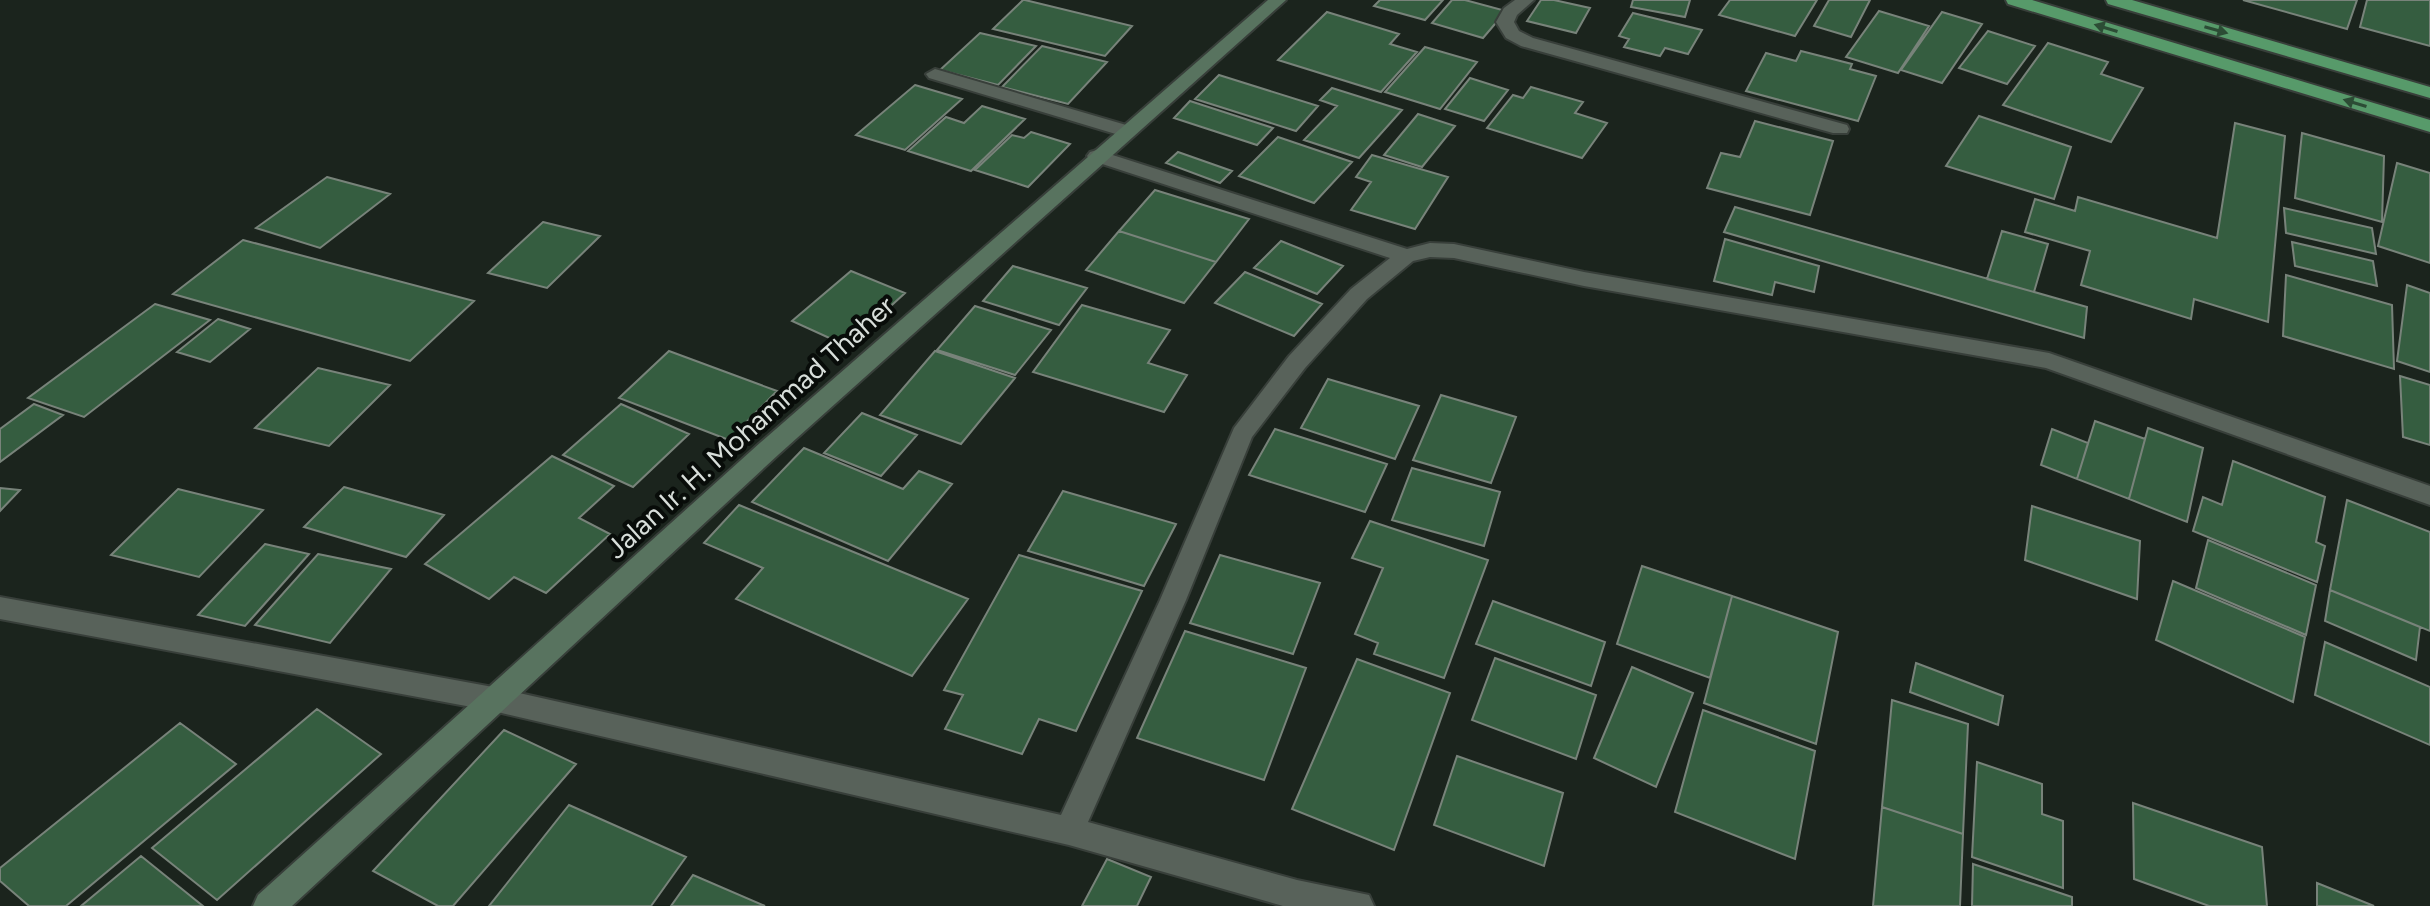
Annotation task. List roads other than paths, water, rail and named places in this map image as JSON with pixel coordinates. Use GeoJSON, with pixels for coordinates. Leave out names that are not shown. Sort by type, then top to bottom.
{"type":"FeatureCollection","features":[{"type":"Feature","properties":{"kind":"highway"},"geometry":{"type":"LineString","coordinates":[[2014,0],[2430,126]]}},
{"type":"Feature","properties":{"kind":"highway"},"geometry":{"type":"LineString","coordinates":[[2114,0],[2430,93]]}},
{"type":"Feature","properties":{"kind":"main road","name":"Jalan Ir. H. Mohammad Thaher"},"geometry":{"type":"LineString","coordinates":[[269,906],[493,699],[1097,156],[1278,0]]}},
{"type":"Feature","properties":{"kind":"street"},"geometry":{"type":"LineString","coordinates":[[1526,0],[1505,22],[1512,34],[1527,42],[1840,129]]}},
{"type":"Feature","properties":{"kind":"street"},"geometry":{"type":"LineString","coordinates":[[935,74],[1126,131]]}},
{"type":"Feature","properties":{"kind":"street"},"geometry":{"type":"LineString","coordinates":[[1097,156],[1406,256]]}},
{"type":"Feature","properties":{"kind":"street"},"geometry":{"type":"LineString","coordinates":[[1069,831],[1242,434],[1297,362],[1359,294],[1406,256],[1430,250],[1454,251],[1584,279],[2049,361],[2430,496]]}},
{"type":"Feature","properties":{"kind":"street"},"geometry":{"type":"LineString","coordinates":[[0,608],[493,699],[1069,831],[1297,895],[1358,906]]}}]}
